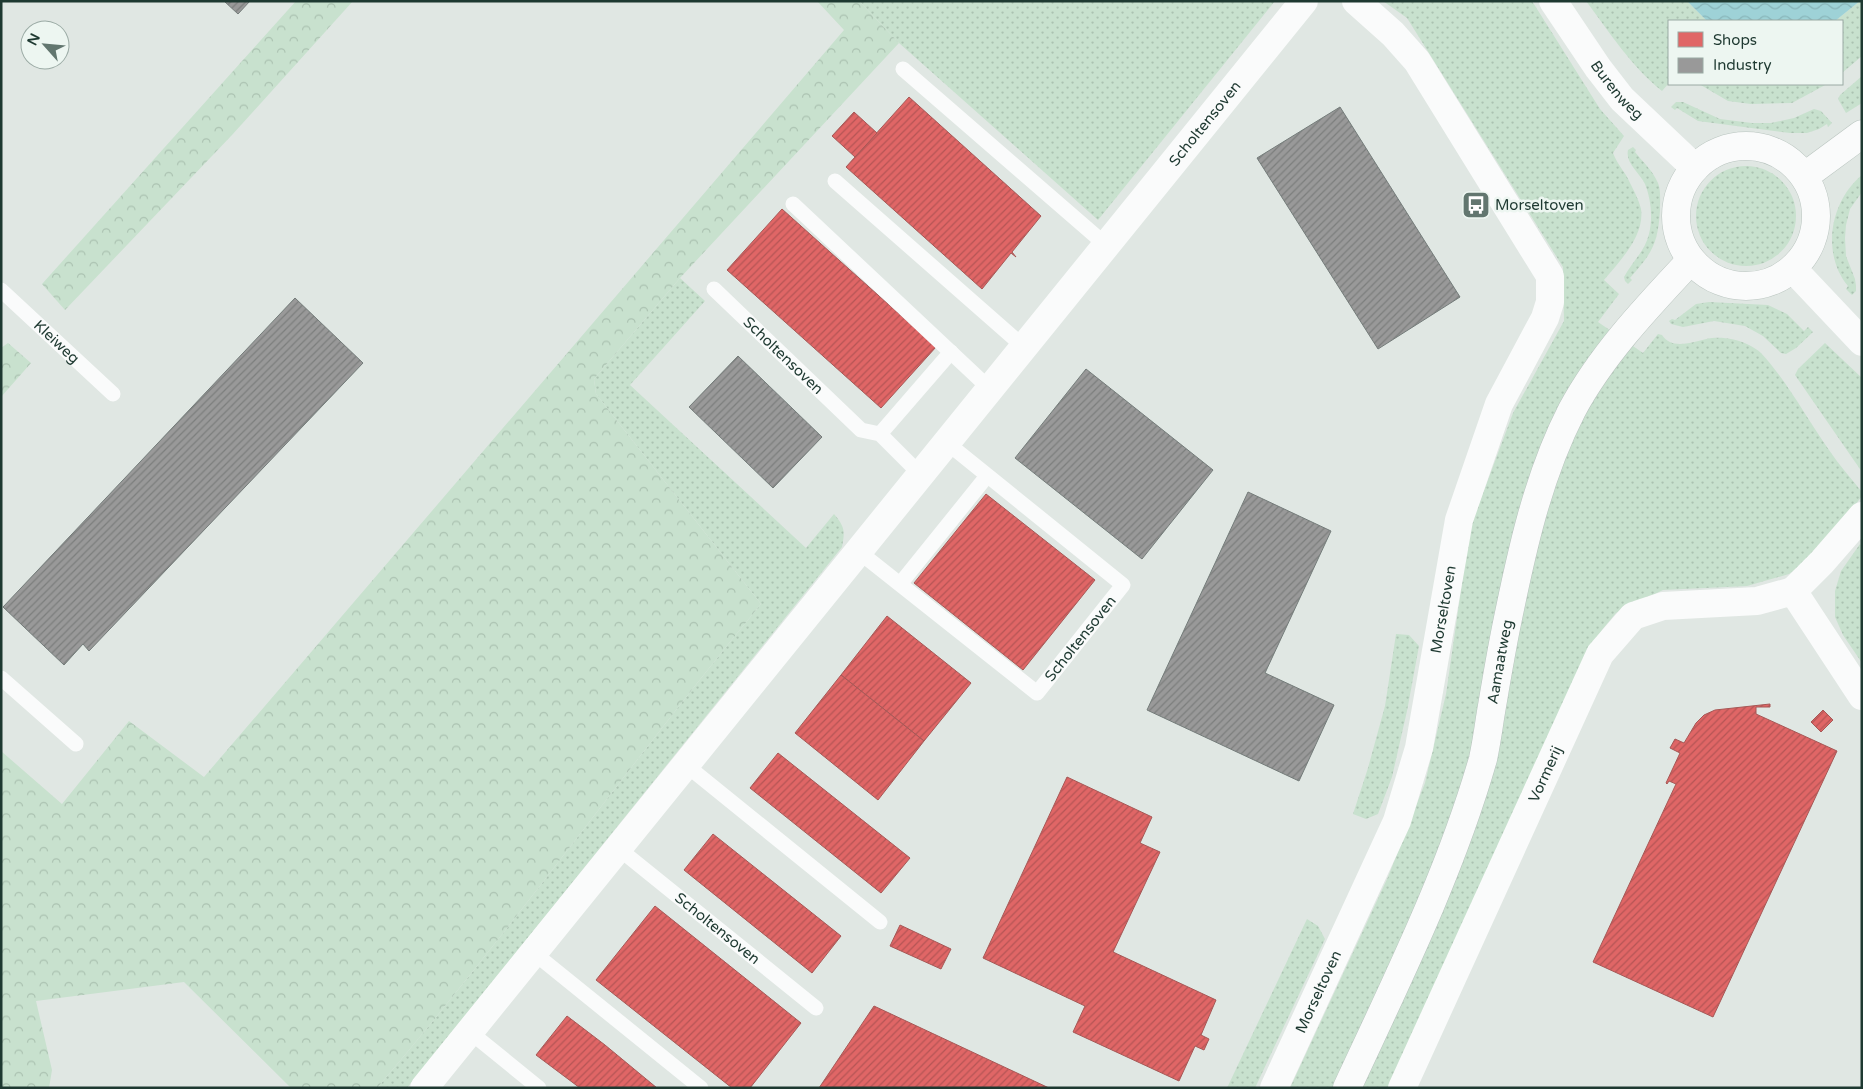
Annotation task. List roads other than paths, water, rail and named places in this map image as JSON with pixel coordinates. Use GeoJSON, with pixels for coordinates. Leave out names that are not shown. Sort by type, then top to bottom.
{"type":"FeatureCollection","features":[{"type":"Feature","properties":{"kind":"street","name":"Scholtensoven"},"geometry":{"type":"LineString","coordinates":[[424,1088],[1304,1]]}},
{"type":"Feature","properties":{"kind":"street","name":"Morseltoven"},"geometry":{"type":"LineString","coordinates":[[1274,1088],[1397,821],[1419,748],[1459,520],[1499,404],[1541,327],[1550,302],[1550,276],[1417,61],[1393,34],[1356,1]]}},
{"type":"Feature","properties":{"kind":"street","name":"Burenweg"},"geometry":{"type":"LineString","coordinates":[[1553,1],[1598,68],[1622,99],[1694,168]]}},
{"type":"Feature","properties":{"kind":"street"},"geometry":{"type":"LineString","coordinates":[[1804,176],[1862,134]]}},
{"type":"Feature","properties":{"kind":"street"},"geometry":{"type":"LineString","coordinates":[[1742,145],[1761,146],[1778,152],[1793,162],[1804,176],[1814,194],[1817,214],[1814,235],[1806,254],[1793,269],[1777,279],[1759,286],[1740,286],[1722,282],[1705,273],[1691,260],[1681,243],[1676,224],[1677,204],[1683,185],[1694,168],[1708,157],[1725,149],[1742,145]]}},
{"type":"Feature","properties":{"kind":"street","name":"Aamaatweg"},"geometry":{"type":"LineString","coordinates":[[1347,1088],[1424,923],[1461,829],[1483,756],[1506,628],[1526,533],[1554,448],[1573,409],[1598,370],[1646,309],[1691,260]]}},
{"type":"Feature","properties":{"kind":"street"},"geometry":{"type":"LineString","coordinates":[[1793,269],[1862,342]]}},
{"type":"Feature","properties":{"kind":"street","name":"Vormerij"},"geometry":{"type":"LineString","coordinates":[[1402,1088],[1600,654],[1633,616],[1663,606],[1757,601],[1793,591],[1822,562],[1862,516]]}},
{"type":"Feature","properties":{"kind":"street"},"geometry":{"type":"LineString","coordinates":[[1793,591],[1862,696]]}},
{"type":"Feature","properties":{"kind":"lane"},"geometry":{"type":"LineString","coordinates":[[903,69],[1106,245]]}},
{"type":"Feature","properties":{"kind":"lane"},"geometry":{"type":"LineString","coordinates":[[835,180],[1024,347]]}},
{"type":"Feature","properties":{"kind":"lane"},"geometry":{"type":"LineString","coordinates":[[793,204],[990,389]]}},
{"type":"Feature","properties":{"kind":"lane","name":"Scholtensoven"},"geometry":{"type":"LineString","coordinates":[[714,289],[861,430],[880,434],[921,475]]}},
{"type":"Feature","properties":{"kind":"lane","name":"Kleiweg"},"geometry":{"type":"LineString","coordinates":[[1,290],[113,394]]}},
{"type":"Feature","properties":{"kind":"lane"},"geometry":{"type":"LineString","coordinates":[[880,434],[951,352]]}},
{"type":"Feature","properties":{"kind":"lane","name":"Scholtensoven"},"geometry":{"type":"LineString","coordinates":[[858,551],[1037,693],[1123,584],[946,442]]}},
{"type":"Feature","properties":{"kind":"lane"},"geometry":{"type":"LineString","coordinates":[[900,584],[987,476]]}},
{"type":"Feature","properties":{"kind":"lane"},"geometry":{"type":"LineString","coordinates":[[1,678],[76,744]]}},
{"type":"Feature","properties":{"kind":"lane"},"geometry":{"type":"LineString","coordinates":[[686,765],[880,922]]}},
{"type":"Feature","properties":{"kind":"lane","name":"Scholtensoven"},"geometry":{"type":"LineString","coordinates":[[618,848],[816,1008]]}},
{"type":"Feature","properties":{"kind":"lane"},"geometry":{"type":"LineString","coordinates":[[534,953],[701,1088]]}},
{"type":"Feature","properties":{"kind":"lane"},"geometry":{"type":"LineString","coordinates":[[470,1032],[539,1088]]}},
{"type":"Feature","properties":{"kind":"water"},"geometry":{"type":"Polygon","coordinates":[[[1687,1],[1860,1],[1836,20],[1706,20],[1687,1]]]}},
{"type":"Feature","properties":{"kind":"place","name":"Morseltoven"},"geometry":{"type":"Point","coordinates":[1476,205]}}]}
